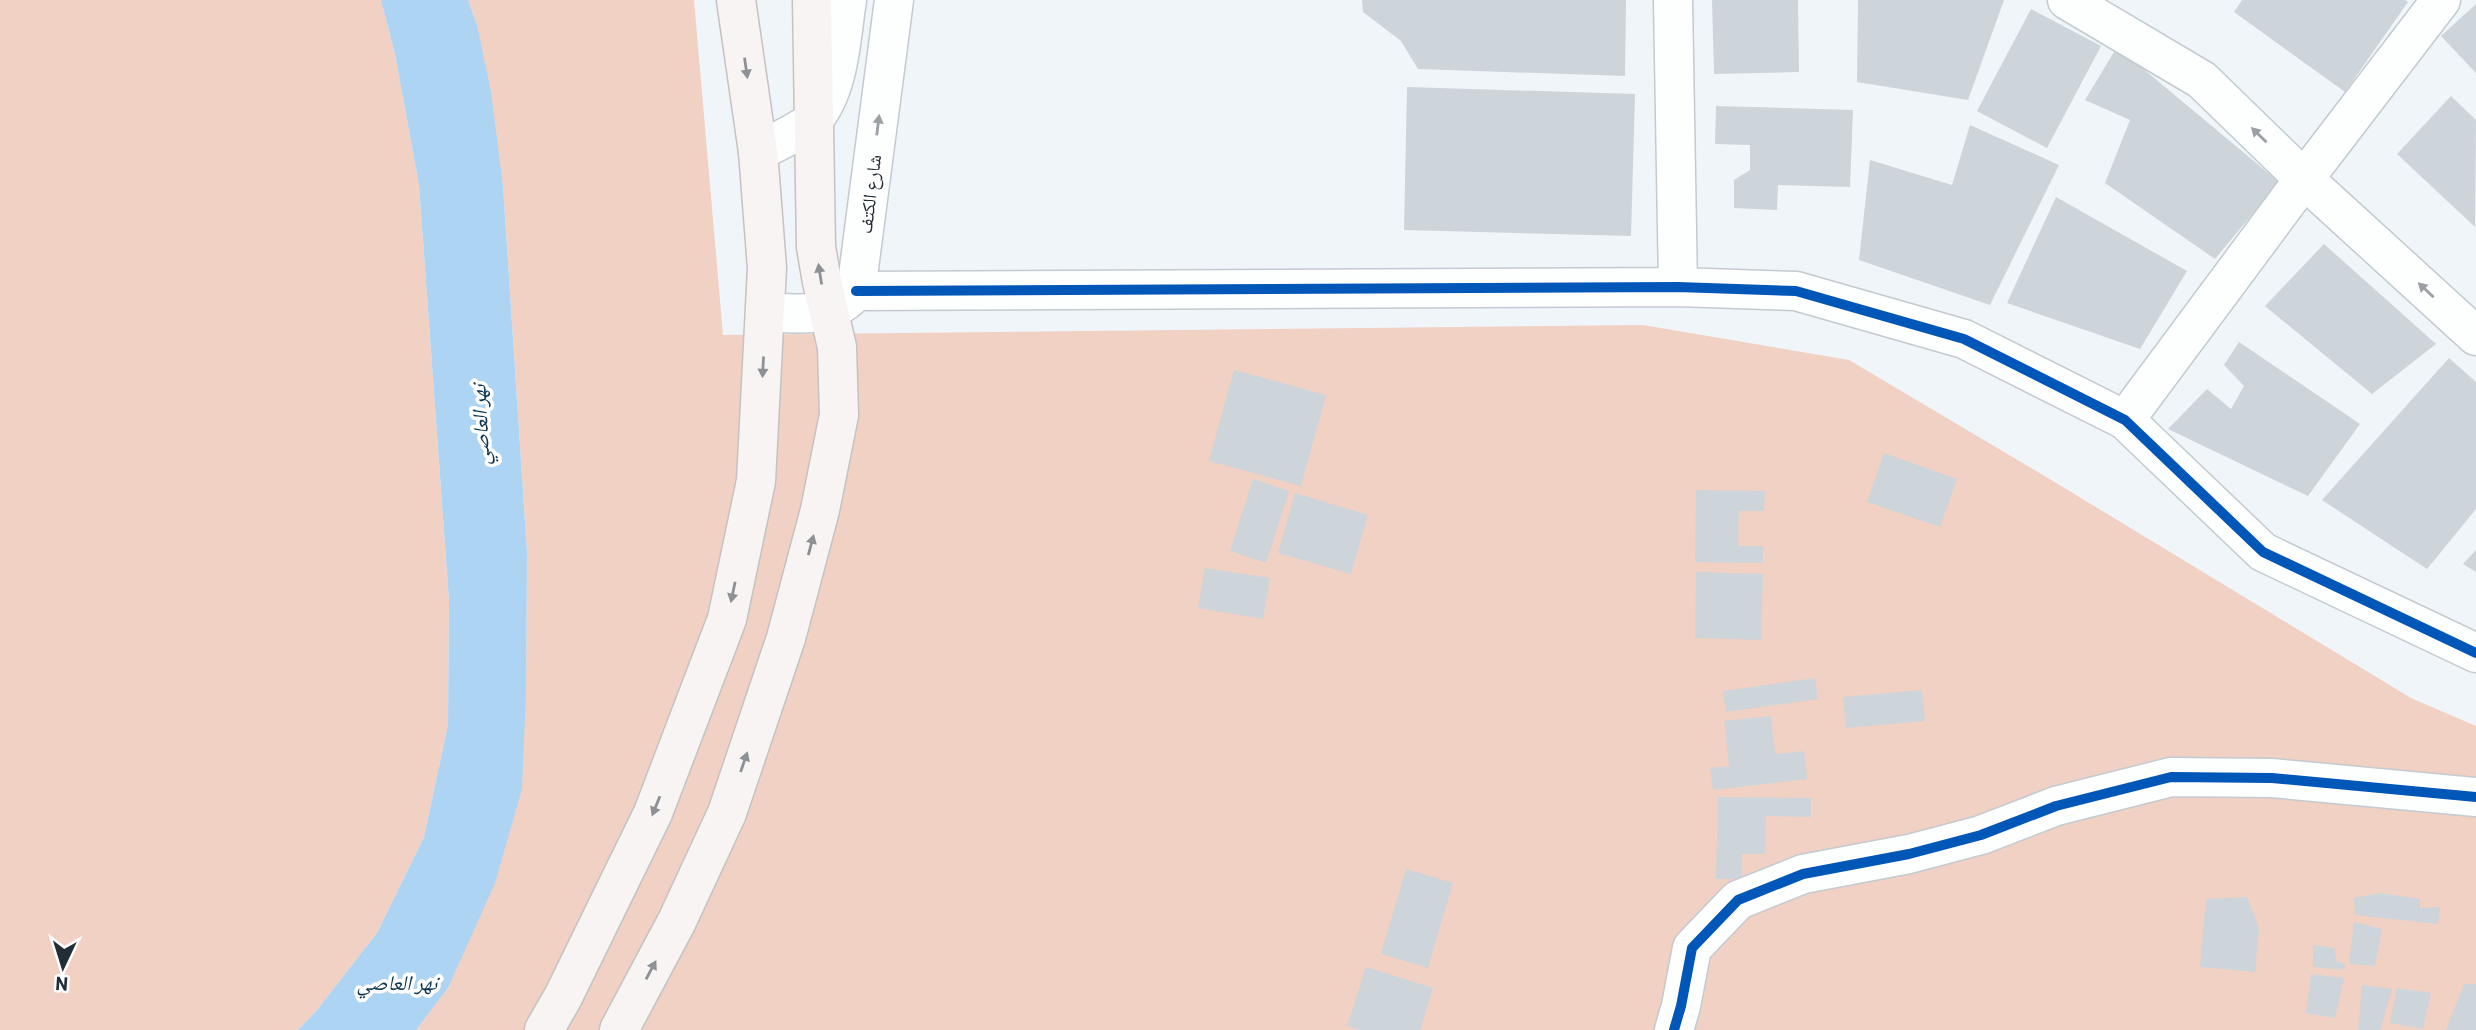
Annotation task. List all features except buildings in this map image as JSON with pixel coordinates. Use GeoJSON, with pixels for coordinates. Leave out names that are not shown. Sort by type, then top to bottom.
{"type":"FeatureCollection","features":[{"type":"Feature","properties":{"kind":"main road"},"geometry":{"type":"LineString","coordinates":[[544,1030],[563,998],[653,813],[727,619],[757,481],[767,313],[767,268],[758,152],[736,0]]}},
{"type":"Feature","properties":{"kind":"main road"},"geometry":{"type":"LineString","coordinates":[[619,1030],[677,921],[727,813],[786,638],[820,510],[839,415],[837,347],[842,301],[816,247],[812,0]]}},
{"type":"Feature","properties":{"kind":"street"},"geometry":{"type":"LineString","coordinates":[[758,152],[813,121],[827,98],[835,73],[847,0]]}},
{"type":"Feature","properties":{"kind":"street","name":"شارع الكتف"},"geometry":{"type":"LineString","coordinates":[[842,301],[894,0]]}},
{"type":"Feature","properties":{"kind":"street"},"geometry":{"type":"LineString","coordinates":[[1673,0],[1678,287]]}},
{"type":"Feature","properties":{"kind":"street"},"geometry":{"type":"LineString","coordinates":[[2067,0],[2202,80],[2476,336]]}},
{"type":"Feature","properties":{"kind":"street"},"geometry":{"type":"LineString","coordinates":[[2125,420],[2304,178],[2441,0]]}},
{"type":"Feature","properties":{"kind":"street"},"geometry":{"type":"LineString","coordinates":[[767,313],[842,301],[1678,287],[1796,291],[1965,339],[2125,420],[2263,552],[2476,653]]}},
{"type":"Feature","properties":{"kind":"street"},"geometry":{"type":"LineString","coordinates":[[1674,1030],[1692,948],[1738,900],[1803,874],[1909,854],[1981,835],[2056,806],[2171,777],[2272,778],[2476,797]]}},
{"type":"Feature","properties":{"kind":"shaded area"},"geometry":{"type":"Polygon","coordinates":[[[0,0],[381,0],[395,54],[419,185],[449,600],[448,725],[424,837],[377,933],[317,1010],[298,1030],[0,1030],[0,0]]]}},
{"type":"Feature","properties":{"kind":"shaded area"},"geometry":{"type":"Polygon","coordinates":[[[468,0],[694,0],[723,335],[1643,325],[1849,360],[2411,698],[2476,726],[2476,1030],[416,1030],[448,988],[526,693],[527,553],[503,186],[477,25],[468,0]]]}},
{"type":"Feature","properties":{"kind":"water","name":"نهر العاصي"},"geometry":{"type":"Polygon","coordinates":[[[381,0],[468,0],[477,25],[491,92],[503,186],[527,553],[522,789],[495,883],[448,988],[416,1030],[298,1030],[317,1010],[377,933],[424,837],[448,725],[449,600],[419,185],[395,54],[381,0]]]}},
{"type":"Feature","properties":{"kind":"cycle path"},"geometry":{"type":"LineString","coordinates":[[856,291],[1678,287],[1796,291],[1964,339],[2125,420],[2263,552],[2476,653]]}},
{"type":"Feature","properties":{"kind":"cycle path"},"geometry":{"type":"LineString","coordinates":[[1674,1030],[1692,948],[1738,900],[1803,874],[1909,854],[1981,835],[2056,806],[2171,777],[2272,778],[2476,797]]}}]}
